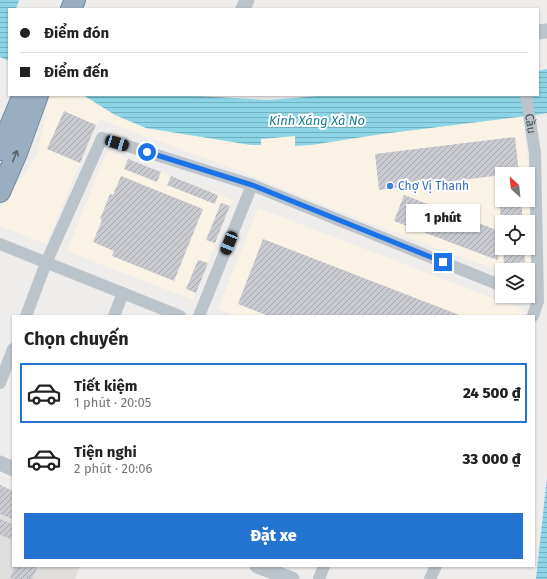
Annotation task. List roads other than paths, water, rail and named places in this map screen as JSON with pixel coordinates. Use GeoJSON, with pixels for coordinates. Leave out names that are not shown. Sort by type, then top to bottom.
{"type":"FeatureCollection","features":[{"type":"Feature","properties":{"kind":"highway"},"geometry":{"type":"LineString","coordinates":[[0,150],[23,96]]}},
{"type":"Feature","properties":{"kind":"highway"},"geometry":{"type":"LineString","coordinates":[[0,192],[17,154],[38,96]]}},
{"type":"Feature","properties":{"kind":"street","name":"Cầu"},"geometry":{"type":"LineString","coordinates":[[526,96],[535,153],[533,263]]}},
{"type":"Feature","properties":{"kind":"street"},"geometry":{"type":"LineString","coordinates":[[26,315],[46,262],[102,138],[252,185],[495,283]]}},
{"type":"Feature","properties":{"kind":"street"},"geometry":{"type":"LineString","coordinates":[[199,315],[252,185]]}},
{"type":"Feature","properties":{"kind":"street"},"geometry":{"type":"LineString","coordinates":[[0,244],[178,315]]}},
{"type":"Feature","properties":{"kind":"street"},"geometry":{"type":"LineString","coordinates":[[114,315],[123,293]]}},
{"type":"Feature","properties":{"kind":"street","name":"Cầu"},"geometry":{"type":"LineString","coordinates":[[533,303],[533,315]]}},
{"type":"Feature","properties":{"kind":"street"},"geometry":{"type":"LineString","coordinates":[[0,383],[12,352]]}},
{"type":"Feature","properties":{"kind":"street"},"geometry":{"type":"LineString","coordinates":[[0,463],[12,469]]}},
{"type":"Feature","properties":{"kind":"street"},"geometry":{"type":"LineString","coordinates":[[260,567],[292,579]]}},
{"type":"Feature","properties":{"kind":"street"},"geometry":{"type":"LineString","coordinates":[[319,579],[324,567]]}},
{"type":"Feature","properties":{"kind":"street"},"geometry":{"type":"LineString","coordinates":[[430,579],[436,567]]}},
{"type":"Feature","properties":{"kind":"water"},"geometry":{"type":"Polygon","coordinates":[[[0,0],[19,0],[16,8],[8,8],[8,61],[0,57],[0,0]]]}},
{"type":"Feature","properties":{"kind":"water","name":"Kinh Xáng Xà No"},"geometry":{"type":"Polygon","coordinates":[[[547,69],[547,113],[295,146],[295,136],[261,139],[261,145],[251,145],[146,128],[115,115],[85,96],[195,96],[269,100],[318,96],[539,96],[539,71],[547,69]]]}},
{"type":"Feature","properties":{"kind":"water"},"geometry":{"type":"Polygon","coordinates":[[[547,477],[547,579],[536,579],[547,477]]]}},
{"type":"Feature","properties":{"kind":"place","name":"Chợ Vị Thanh"},"geometry":{"type":"Point","coordinates":[390,186]}}]}
